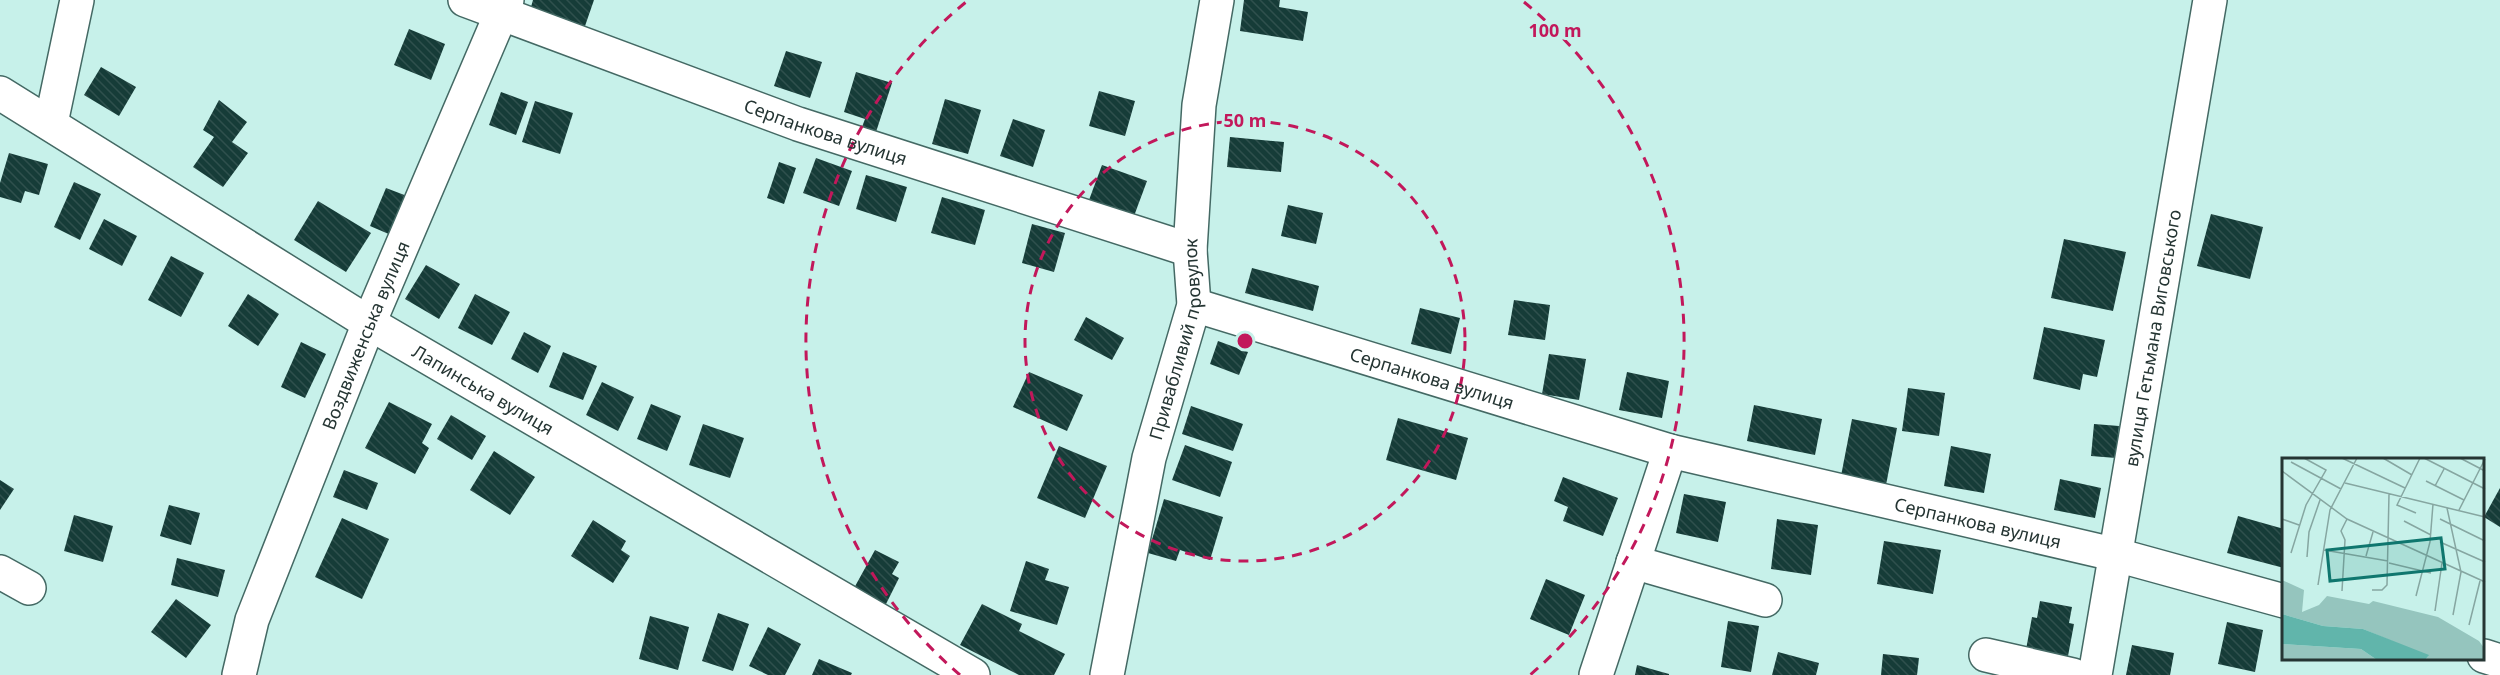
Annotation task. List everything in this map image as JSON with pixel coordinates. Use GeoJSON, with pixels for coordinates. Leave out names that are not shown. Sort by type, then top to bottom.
{"type":"FeatureCollection","features":[{"type":"Feature","properties":{"kind":"street"},"geometry":{"type":"LineString","coordinates":[[51,123],[77,0]]}},
{"type":"Feature","properties":{"kind":"street","name":"Серпанкова вулиця"},"geometry":{"type":"LineString","coordinates":[[465,0],[505,7],[798,124],[1190,250]]}},
{"type":"Feature","properties":{"kind":"street","name":"Привабливий провулок"},"geometry":{"type":"LineString","coordinates":[[1107,675],[1149,458],[1194,304],[1190,250],[1199,105],[1217,0]]}},
{"type":"Feature","properties":{"kind":"street","name":"вулиця Гетьмана Виговського"},"geometry":{"type":"LineString","coordinates":[[2095,675],[2113,554],[2210,0]]}},
{"type":"Feature","properties":{"kind":"street","name":"Воздвиженська вулиця"},"geometry":{"type":"LineString","coordinates":[[239,675],[252,620],[369,323],[505,7]]}},
{"type":"Feature","properties":{"kind":"street","name":"Лапинська вулиця"},"geometry":{"type":"LineString","coordinates":[[0,93],[369,323],[973,675]]}},
{"type":"Feature","properties":{"kind":"street","name":"Серпанкова вулиця"},"geometry":{"type":"LineString","coordinates":[[1194,304],[1670,451],[2113,554],[2282,600]]}},
{"type":"Feature","properties":{"kind":"street"},"geometry":{"type":"LineString","coordinates":[[1596,675],[1670,451]]}},
{"type":"Feature","properties":{"kind":"street"},"geometry":{"type":"LineString","coordinates":[[1633,562],[1765,600]]}},
{"type":"Feature","properties":{"kind":"street"},"geometry":{"type":"LineString","coordinates":[[0,572],[29,588]]}},
{"type":"Feature","properties":{"kind":"street"},"geometry":{"type":"LineString","coordinates":[[1986,655],[2073,675]]}},
{"type":"Feature","properties":{"kind":"street"},"geometry":{"type":"LineString","coordinates":[[2485,656],[2500,661]]}},
{"type":"Feature","properties":{"kind":"building"},"geometry":{"type":"Polygon","coordinates":[[[533,0],[594,0],[585,26],[531,7],[533,0]]]}},
{"type":"Feature","properties":{"kind":"building"},"geometry":{"type":"Polygon","coordinates":[[[1244,0],[1280,0],[1279,7],[1308,12],[1303,41],[1240,31],[1244,0]]]}},
{"type":"Feature","properties":{"kind":"building"},"geometry":{"type":"Polygon","coordinates":[[[409,29],[445,44],[431,80],[394,65],[409,29]]]}},
{"type":"Feature","properties":{"kind":"building"},"geometry":{"type":"Polygon","coordinates":[[[786,51],[822,62],[810,98],[774,86],[786,51]]]}},
{"type":"Feature","properties":{"kind":"building"},"geometry":{"type":"Polygon","coordinates":[[[101,67],[136,87],[119,116],[84,95],[101,67]]]}},
{"type":"Feature","properties":{"kind":"building"},"geometry":{"type":"Polygon","coordinates":[[[856,72],[892,83],[876,132],[862,127],[865,119],[844,112],[856,72]]]}},
{"type":"Feature","properties":{"kind":"building"},"geometry":{"type":"Polygon","coordinates":[[[1099,91],[1135,101],[1125,136],[1089,126],[1099,91]]]}},
{"type":"Feature","properties":{"kind":"building"},"geometry":{"type":"Polygon","coordinates":[[[501,92],[528,102],[516,135],[489,125],[501,92]]]}},
{"type":"Feature","properties":{"kind":"building"},"geometry":{"type":"Polygon","coordinates":[[[945,99],[981,110],[968,154],[932,144],[945,99]]]}},
{"type":"Feature","properties":{"kind":"building"},"geometry":{"type":"Polygon","coordinates":[[[219,100],[247,122],[232,142],[248,153],[223,187],[193,167],[214,137],[203,130],[219,100]]]}},
{"type":"Feature","properties":{"kind":"building"},"geometry":{"type":"Polygon","coordinates":[[[535,101],[573,113],[560,154],[522,142],[535,101]]]}},
{"type":"Feature","properties":{"kind":"building"},"geometry":{"type":"Polygon","coordinates":[[[1013,119],[1045,130],[1033,167],[1000,156],[1013,119]]]}},
{"type":"Feature","properties":{"kind":"building"},"geometry":{"type":"Polygon","coordinates":[[[1230,137],[1284,142],[1281,172],[1227,167],[1230,137]]]}},
{"type":"Feature","properties":{"kind":"building"},"geometry":{"type":"Polygon","coordinates":[[[9,153],[48,164],[39,195],[25,191],[21,203],[0,197],[0,183],[9,153]]]}},
{"type":"Feature","properties":{"kind":"building"},"geometry":{"type":"Polygon","coordinates":[[[816,158],[852,171],[839,206],[803,193],[816,158]]]}},
{"type":"Feature","properties":{"kind":"building"},"geometry":{"type":"Polygon","coordinates":[[[779,162],[796,168],[784,204],[767,198],[779,162]]]}},
{"type":"Feature","properties":{"kind":"building"},"geometry":{"type":"Polygon","coordinates":[[[1102,165],[1147,181],[1134,216],[1089,200],[1102,165]]]}},
{"type":"Feature","properties":{"kind":"building"},"geometry":{"type":"Polygon","coordinates":[[[866,175],[907,187],[896,222],[856,209],[866,175]]]}},
{"type":"Feature","properties":{"kind":"building"},"geometry":{"type":"Polygon","coordinates":[[[74,182],[101,194],[80,240],[54,227],[74,182]]]}},
{"type":"Feature","properties":{"kind":"building"},"geometry":{"type":"Polygon","coordinates":[[[386,188],[407,196],[391,235],[370,226],[386,188]]]}},
{"type":"Feature","properties":{"kind":"building"},"geometry":{"type":"Polygon","coordinates":[[[942,197],[985,210],[975,245],[931,233],[942,197]]]}},
{"type":"Feature","properties":{"kind":"building"},"geometry":{"type":"Polygon","coordinates":[[[318,201],[371,233],[346,272],[294,240],[318,201]]]}},
{"type":"Feature","properties":{"kind":"building"},"geometry":{"type":"Polygon","coordinates":[[[1288,205],[1323,213],[1316,244],[1281,236],[1288,205]]]}},
{"type":"Feature","properties":{"kind":"building"},"geometry":{"type":"Polygon","coordinates":[[[2211,214],[2263,227],[2250,279],[2197,266],[2211,214]]]}},
{"type":"Feature","properties":{"kind":"building"},"geometry":{"type":"Polygon","coordinates":[[[104,219],[137,236],[122,266],[89,249],[104,219]]]}},
{"type":"Feature","properties":{"kind":"building"},"geometry":{"type":"Polygon","coordinates":[[[1032,224],[1065,233],[1054,272],[1022,263],[1032,224]]]}},
{"type":"Feature","properties":{"kind":"building"},"geometry":{"type":"Polygon","coordinates":[[[2064,239],[2126,252],[2113,311],[2051,298],[2064,239]]]}},
{"type":"Feature","properties":{"kind":"building"},"geometry":{"type":"Polygon","coordinates":[[[171,256],[204,273],[181,317],[148,300],[171,256]]]}},
{"type":"Feature","properties":{"kind":"building"},"geometry":{"type":"Polygon","coordinates":[[[426,265],[460,284],[439,319],[405,299],[426,265]]]}},
{"type":"Feature","properties":{"kind":"building"},"geometry":{"type":"Polygon","coordinates":[[[1252,268],[1319,286],[1313,311],[1245,293],[1252,268]]]}},
{"type":"Feature","properties":{"kind":"building"},"geometry":{"type":"Polygon","coordinates":[[[248,294],[279,314],[258,346],[228,326],[248,294]]]}},
{"type":"Feature","properties":{"kind":"building"},"geometry":{"type":"Polygon","coordinates":[[[475,294],[510,312],[492,345],[458,328],[475,294]]]}},
{"type":"Feature","properties":{"kind":"building"},"geometry":{"type":"Polygon","coordinates":[[[1514,300],[1550,305],[1545,340],[1508,335],[1514,300]]]}},
{"type":"Feature","properties":{"kind":"building"},"geometry":{"type":"Polygon","coordinates":[[[1420,308],[1460,318],[1451,354],[1411,344],[1420,308]]]}},
{"type":"Feature","properties":{"kind":"building"},"geometry":{"type":"Polygon","coordinates":[[[1086,317],[1124,338],[1112,360],[1074,340],[1086,317]]]}},
{"type":"Feature","properties":{"kind":"building"},"geometry":{"type":"Polygon","coordinates":[[[2044,327],[2105,340],[2097,377],[2083,374],[2080,390],[2033,379],[2044,327]]]}},
{"type":"Feature","properties":{"kind":"building"},"geometry":{"type":"Polygon","coordinates":[[[524,332],[551,346],[538,373],[511,359],[524,332]]]}},
{"type":"Feature","properties":{"kind":"building"},"geometry":{"type":"Polygon","coordinates":[[[1218,341],[1248,352],[1239,375],[1210,364],[1218,341]]]}},
{"type":"Feature","properties":{"kind":"building"},"geometry":{"type":"Polygon","coordinates":[[[301,342],[326,354],[305,398],[281,387],[301,342]]]}},
{"type":"Feature","properties":{"kind":"building"},"geometry":{"type":"Polygon","coordinates":[[[563,352],[597,366],[583,400],[549,387],[563,352]]]}},
{"type":"Feature","properties":{"kind":"building"},"geometry":{"type":"Polygon","coordinates":[[[1549,354],[1586,359],[1579,400],[1542,394],[1549,354]]]}},
{"type":"Feature","properties":{"kind":"building"},"geometry":{"type":"Polygon","coordinates":[[[1029,372],[1083,395],[1067,431],[1013,407],[1029,372]]]}},
{"type":"Feature","properties":{"kind":"building"},"geometry":{"type":"Polygon","coordinates":[[[1627,372],[1669,381],[1662,418],[1619,410],[1627,372]]]}},
{"type":"Feature","properties":{"kind":"building"},"geometry":{"type":"Polygon","coordinates":[[[602,382],[634,397],[618,431],[586,415],[602,382]]]}},
{"type":"Feature","properties":{"kind":"building"},"geometry":{"type":"Polygon","coordinates":[[[1908,388],[1945,393],[1939,436],[1902,431],[1908,388]]]}},
{"type":"Feature","properties":{"kind":"building"},"geometry":{"type":"Polygon","coordinates":[[[389,402],[432,424],[422,443],[429,448],[415,474],[365,448],[389,402]]]}},
{"type":"Feature","properties":{"kind":"building"},"geometry":{"type":"Polygon","coordinates":[[[651,404],[681,416],[667,451],[637,439],[651,404]]]}},
{"type":"Feature","properties":{"kind":"building"},"geometry":{"type":"Polygon","coordinates":[[[1754,405],[1822,419],[1815,455],[1747,441],[1754,405]]]}},
{"type":"Feature","properties":{"kind":"building"},"geometry":{"type":"Polygon","coordinates":[[[1191,406],[1243,424],[1233,451],[1182,434],[1191,406]]]}},
{"type":"Feature","properties":{"kind":"building"},"geometry":{"type":"Polygon","coordinates":[[[451,415],[486,436],[472,460],[437,439],[451,415]]]}},
{"type":"Feature","properties":{"kind":"building"},"geometry":{"type":"Polygon","coordinates":[[[1398,418],[1468,438],[1456,480],[1386,460],[1398,418]]]}},
{"type":"Feature","properties":{"kind":"building"},"geometry":{"type":"Polygon","coordinates":[[[1852,419],[1897,428],[1886,485],[1841,476],[1852,419]]]}},
{"type":"Feature","properties":{"kind":"building"},"geometry":{"type":"Polygon","coordinates":[[[703,424],[744,438],[730,478],[689,465],[703,424]]]}},
{"type":"Feature","properties":{"kind":"building"},"geometry":{"type":"Polygon","coordinates":[[[2094,424],[2119,426],[2116,458],[2091,456],[2094,424]]]}},
{"type":"Feature","properties":{"kind":"building"},"geometry":{"type":"Polygon","coordinates":[[[1185,445],[1232,462],[1220,497],[1172,480],[1185,445]]]}},
{"type":"Feature","properties":{"kind":"building"},"geometry":{"type":"Polygon","coordinates":[[[1059,446],[1107,466],[1085,518],[1037,498],[1059,446]]]}},
{"type":"Feature","properties":{"kind":"building"},"geometry":{"type":"Polygon","coordinates":[[[1951,446],[1991,454],[1984,493],[1944,486],[1951,446]]]}},
{"type":"Feature","properties":{"kind":"building"},"geometry":{"type":"Polygon","coordinates":[[[494,451],[535,477],[510,515],[470,490],[494,451]]]}},
{"type":"Feature","properties":{"kind":"building"},"geometry":{"type":"Polygon","coordinates":[[[344,470],[378,483],[367,510],[333,497],[344,470]]]}},
{"type":"Feature","properties":{"kind":"building"},"geometry":{"type":"Polygon","coordinates":[[[1563,477],[1618,498],[1603,536],[1563,521],[1568,507],[1554,501],[1563,477]]]}},
{"type":"Feature","properties":{"kind":"building"},"geometry":{"type":"Polygon","coordinates":[[[2060,479],[2101,488],[2095,518],[2054,510],[2060,479]]]}},
{"type":"Feature","properties":{"kind":"building"},"geometry":{"type":"Polygon","coordinates":[[[0,480],[14,489],[0,510],[0,480]]]}},
{"type":"Feature","properties":{"kind":"building"},"geometry":{"type":"Polygon","coordinates":[[[2500,488],[2500,527],[2485,518],[2500,488]]]}},
{"type":"Feature","properties":{"kind":"building"},"geometry":{"type":"Polygon","coordinates":[[[1684,494],[1726,502],[1718,542],[1676,533],[1684,494]]]}},
{"type":"Feature","properties":{"kind":"building"},"geometry":{"type":"Polygon","coordinates":[[[1164,499],[1223,517],[1210,560],[1180,550],[1176,561],[1148,553],[1164,499]]]}},
{"type":"Feature","properties":{"kind":"building"},"geometry":{"type":"Polygon","coordinates":[[[169,505],[200,513],[191,545],[160,536],[169,505]]]}},
{"type":"Feature","properties":{"kind":"building"},"geometry":{"type":"Polygon","coordinates":[[[74,515],[113,526],[103,562],[64,551],[74,515]]]}},
{"type":"Feature","properties":{"kind":"building"},"geometry":{"type":"Polygon","coordinates":[[[2238,516],[2282,528],[2282,567],[2227,553],[2238,516]]]}},
{"type":"Feature","properties":{"kind":"building"},"geometry":{"type":"Polygon","coordinates":[[[342,518],[389,539],[362,599],[315,577],[342,518]]]}},
{"type":"Feature","properties":{"kind":"building"},"geometry":{"type":"Polygon","coordinates":[[[1777,519],[1818,525],[1811,575],[1771,569],[1777,519]]]}},
{"type":"Feature","properties":{"kind":"building"},"geometry":{"type":"Polygon","coordinates":[[[593,520],[626,541],[621,550],[630,556],[613,583],[571,556],[593,520]]]}},
{"type":"Feature","properties":{"kind":"building"},"geometry":{"type":"Polygon","coordinates":[[[1884,541],[1941,550],[1933,594],[1877,584],[1884,541]]]}},
{"type":"Feature","properties":{"kind":"building"},"geometry":{"type":"Polygon","coordinates":[[[875,550],[899,562],[892,574],[899,578],[885,606],[853,590],[875,550]]]}},
{"type":"Feature","properties":{"kind":"building"},"geometry":{"type":"Polygon","coordinates":[[[177,558],[225,570],[218,597],[171,585],[177,558]]]}},
{"type":"Feature","properties":{"kind":"building"},"geometry":{"type":"Polygon","coordinates":[[[1026,561],[1049,569],[1045,580],[1069,587],[1057,625],[1010,611],[1026,561]]]}},
{"type":"Feature","properties":{"kind":"building"},"geometry":{"type":"Polygon","coordinates":[[[1546,579],[1585,595],[1569,635],[1530,619],[1546,579]]]}},
{"type":"Feature","properties":{"kind":"building"},"geometry":{"type":"Polygon","coordinates":[[[176,599],[211,625],[186,658],[151,632],[176,599]]]}},
{"type":"Feature","properties":{"kind":"building"},"geometry":{"type":"Polygon","coordinates":[[[2040,601],[2072,607],[2069,623],[2074,624],[2068,656],[2050,653],[2049,659],[2025,655],[2032,617],[2037,618],[2040,601]]]}},
{"type":"Feature","properties":{"kind":"building"},"geometry":{"type":"Polygon","coordinates":[[[982,604],[1022,624],[1019,631],[1065,654],[1054,675],[1019,675],[960,645],[982,604]]]}},
{"type":"Feature","properties":{"kind":"building"},"geometry":{"type":"Polygon","coordinates":[[[718,613],[749,624],[733,671],[702,661],[718,613]]]}},
{"type":"Feature","properties":{"kind":"building"},"geometry":{"type":"Polygon","coordinates":[[[650,616],[689,627],[678,670],[639,659],[650,616]]]}},
{"type":"Feature","properties":{"kind":"building"},"geometry":{"type":"Polygon","coordinates":[[[1728,621],[1759,626],[1751,672],[1721,667],[1728,621]]]}},
{"type":"Feature","properties":{"kind":"building"},"geometry":{"type":"Polygon","coordinates":[[[2227,622],[2263,630],[2255,672],[2218,664],[2227,622]]]}},
{"type":"Feature","properties":{"kind":"building"},"geometry":{"type":"Polygon","coordinates":[[[768,627],[801,644],[785,675],[768,675],[749,666],[768,627]]]}},
{"type":"Feature","properties":{"kind":"building"},"geometry":{"type":"Polygon","coordinates":[[[2132,645],[2174,653],[2170,675],[2126,675],[2132,645]]]}},
{"type":"Feature","properties":{"kind":"building"},"geometry":{"type":"Polygon","coordinates":[[[1778,652],[1819,663],[1816,675],[1772,675],[1778,652]]]}},
{"type":"Feature","properties":{"kind":"building"},"geometry":{"type":"Polygon","coordinates":[[[1883,654],[1919,658],[1917,675],[1881,675],[1883,654]]]}},
{"type":"Feature","properties":{"kind":"building"},"geometry":{"type":"Polygon","coordinates":[[[819,659],[852,673],[851,675],[812,675],[819,659]]]}},
{"type":"Feature","properties":{"kind":"building"},"geometry":{"type":"Polygon","coordinates":[[[1637,665],[1669,674],[1669,675],[1635,675],[1637,665]]]}}]}
